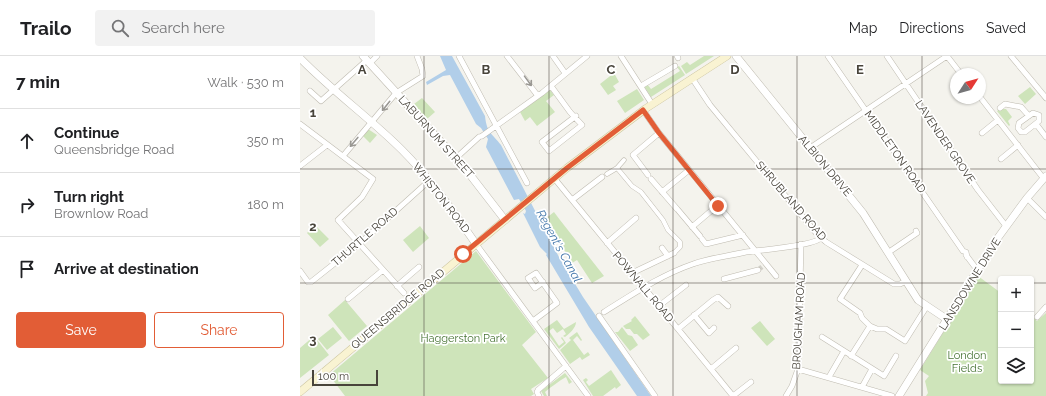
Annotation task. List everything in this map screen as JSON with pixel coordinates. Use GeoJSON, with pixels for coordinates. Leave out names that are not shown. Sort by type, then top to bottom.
{"type":"FeatureCollection","features":[{"type":"Feature","properties":{"kind":"main road","name":"QUEENSBRIDGE ROAD"},"geometry":{"type":"LineString","coordinates":[[300,392],[554,178],[643,110],[727,56]]}},
{"type":"Feature","properties":{"kind":"street"},"geometry":{"type":"LineString","coordinates":[[310,91],[320,102],[366,60],[377,56]]}},
{"type":"Feature","properties":{"kind":"street"},"geometry":{"type":"LineString","coordinates":[[343,156],[396,93],[423,76],[417,56]]}},
{"type":"Feature","properties":{"kind":"street"},"geometry":{"type":"LineString","coordinates":[[507,56],[538,96]]}},
{"type":"Feature","properties":{"kind":"street"},"geometry":{"type":"LineString","coordinates":[[553,56],[565,73]]}},
{"type":"Feature","properties":{"kind":"street"},"geometry":{"type":"LineString","coordinates":[[456,158],[481,137],[551,86],[587,56]]}},
{"type":"Feature","properties":{"kind":"street"},"geometry":{"type":"LineString","coordinates":[[622,56],[652,104]]}},
{"type":"Feature","properties":{"kind":"street","name":"ALBION DRIVE"},"geometry":{"type":"LineString","coordinates":[[736,56],[864,213],[906,281]]}},
{"type":"Feature","properties":{"kind":"street","name":"MIDDLETON ROAD"},"geometry":{"type":"LineString","coordinates":[[828,56],[961,248],[961,251],[978,271]]}},
{"type":"Feature","properties":{"kind":"street","name":"LAVENDER GROVE"},"geometry":{"type":"LineString","coordinates":[[886,56],[906,83],[978,190],[1006,226]]}},
{"type":"Feature","properties":{"kind":"street"},"geometry":{"type":"LineString","coordinates":[[810,148],[947,56],[957,68]]}},
{"type":"Feature","properties":{"kind":"street"},"geometry":{"type":"LineString","coordinates":[[1011,56],[1046,98]]}},
{"type":"Feature","properties":{"kind":"street"},"geometry":{"type":"LineString","coordinates":[[461,57],[527,183]]}},
{"type":"Feature","properties":{"kind":"street","name":"WHISTON ROAD"},"geometry":{"type":"LineString","coordinates":[[300,58],[333,91],[401,149],[430,180],[588,396]]}},
{"type":"Feature","properties":{"kind":"street","name":"LABURNUM STREET"},"geometry":{"type":"LineString","coordinates":[[366,60],[456,158],[508,218]]}},
{"type":"Feature","properties":{"kind":"street"},"geometry":{"type":"LineString","coordinates":[[640,86],[675,66]]}},
{"type":"Feature","properties":{"kind":"street","name":"SHRUBLAND ROAD"},"geometry":{"type":"LineString","coordinates":[[692,78],[710,105],[819,236],[862,265],[894,284],[900,284],[906,281]]}},
{"type":"Feature","properties":{"kind":"street"},"geometry":{"type":"LineString","coordinates":[[551,86],[570,112],[576,116],[582,125],[549,151],[542,142],[576,116]]}},
{"type":"Feature","properties":{"kind":"street"},"geometry":{"type":"LineString","coordinates":[[985,104],[1045,178]]}},
{"type":"Feature","properties":{"kind":"street"},"geometry":{"type":"LineString","coordinates":[[1000,108],[1005,104],[1021,107],[1028,116]]}},
{"type":"Feature","properties":{"kind":"street"},"geometry":{"type":"LineString","coordinates":[[643,110],[659,133],[756,251],[765,265],[776,276]]}},
{"type":"Feature","properties":{"kind":"street"},"geometry":{"type":"LineString","coordinates":[[1034,113],[1039,115],[1040,121],[1025,132],[1019,130],[1019,123],[1028,116],[1034,113]]}},
{"type":"Feature","properties":{"kind":"street"},"geometry":{"type":"LineString","coordinates":[[982,133],[998,120]]}},
{"type":"Feature","properties":{"kind":"street"},"geometry":{"type":"LineString","coordinates":[[300,124],[373,178],[362,198],[338,220],[404,293]]}},
{"type":"Feature","properties":{"kind":"street"},"geometry":{"type":"LineString","coordinates":[[1036,124],[1046,137]]}},
{"type":"Feature","properties":{"kind":"street"},"geometry":{"type":"LineString","coordinates":[[1011,136],[1019,130]]}},
{"type":"Feature","properties":{"kind":"street"},"geometry":{"type":"LineString","coordinates":[[659,133],[634,155],[662,192],[706,244],[743,235]]}},
{"type":"Feature","properties":{"kind":"street"},"geometry":{"type":"LineString","coordinates":[[300,166],[327,145]]}},
{"type":"Feature","properties":{"kind":"street"},"geometry":{"type":"LineString","coordinates":[[1001,159],[1018,145]]}},
{"type":"Feature","properties":{"kind":"street"},"geometry":{"type":"LineString","coordinates":[[572,200],[617,168],[624,160]]}},
{"type":"Feature","properties":{"kind":"street"},"geometry":{"type":"LineString","coordinates":[[617,168],[632,186],[641,192],[663,220],[668,230],[680,242],[680,247],[674,253],[632,273]]}},
{"type":"Feature","properties":{"kind":"street"},"geometry":{"type":"LineString","coordinates":[[662,192],[689,170]]}},
{"type":"Feature","properties":{"kind":"street","name":"POWNALL ROAD"},"geometry":{"type":"LineString","coordinates":[[554,178],[733,396]]}},
{"type":"Feature","properties":{"kind":"street","name":"LANSDOWNE DRIVE"},"geometry":{"type":"LineString","coordinates":[[900,396],[1006,226],[1027,198],[1045,178]]}},
{"type":"Feature","properties":{"kind":"street","name":"THURTLE ROAD"},"geometry":{"type":"LineString","coordinates":[[300,271],[308,282],[311,282],[359,244],[430,180]]}},
{"type":"Feature","properties":{"kind":"street"},"geometry":{"type":"LineString","coordinates":[[1027,198],[1046,217]]}},
{"type":"Feature","properties":{"kind":"street"},"geometry":{"type":"LineString","coordinates":[[692,227],[718,206]]}},
{"type":"Feature","properties":{"kind":"street"},"geometry":{"type":"LineString","coordinates":[[607,243],[636,218]]}},
{"type":"Feature","properties":{"kind":"street"},"geometry":{"type":"LineString","coordinates":[[889,252],[918,233],[916,231]]}},
{"type":"Feature","properties":{"kind":"street"},"geometry":{"type":"LineString","coordinates":[[604,312],[643,287],[693,264],[756,251],[802,244],[812,241],[819,236]]}},
{"type":"Feature","properties":{"kind":"street","name":"BROUGHAM ROAD"},"geometry":{"type":"LineString","coordinates":[[786,396],[795,380],[798,369],[802,244]]}},
{"type":"Feature","properties":{"kind":"street"},"geometry":{"type":"LineString","coordinates":[[662,248],[668,256]]}},
{"type":"Feature","properties":{"kind":"street"},"geometry":{"type":"LineString","coordinates":[[862,265],[840,299],[860,313],[862,318],[870,326],[877,330],[886,329],[905,341],[927,306]]}},
{"type":"Feature","properties":{"kind":"street"},"geometry":{"type":"LineString","coordinates":[[397,286],[419,267]]}},
{"type":"Feature","properties":{"kind":"street"},"geometry":{"type":"LineString","coordinates":[[348,299],[383,270]]}},
{"type":"Feature","properties":{"kind":"street"},"geometry":{"type":"LineString","coordinates":[[724,279],[758,270]]}},
{"type":"Feature","properties":{"kind":"street"},"geometry":{"type":"LineString","coordinates":[[533,321],[557,303],[555,300],[536,273],[528,278],[535,288],[543,282]]}},
{"type":"Feature","properties":{"kind":"street"},"geometry":{"type":"LineString","coordinates":[[906,281],[918,300],[948,320]]}},
{"type":"Feature","properties":{"kind":"street"},"geometry":{"type":"LineString","coordinates":[[659,306],[686,284]]}},
{"type":"Feature","properties":{"kind":"street"},"geometry":{"type":"LineString","coordinates":[[678,329],[713,300],[718,298],[728,306]]}},
{"type":"Feature","properties":{"kind":"street"},"geometry":{"type":"LineString","coordinates":[[1037,317],[1046,307]]}},
{"type":"Feature","properties":{"kind":"street"},"geometry":{"type":"LineString","coordinates":[[694,315],[709,333],[714,328]]}},
{"type":"Feature","properties":{"kind":"street"},"geometry":{"type":"LineString","coordinates":[[599,316],[655,396]]}},
{"type":"Feature","properties":{"kind":"street"},"geometry":{"type":"LineString","coordinates":[[851,356],[870,326]]}},
{"type":"Feature","properties":{"kind":"street"},"geometry":{"type":"LineString","coordinates":[[822,337],[884,376],[896,356]]}},
{"type":"Feature","properties":{"kind":"street"},"geometry":{"type":"LineString","coordinates":[[711,368],[736,348]]}},
{"type":"Feature","properties":{"kind":"street"},"geometry":{"type":"LineString","coordinates":[[829,377],[844,351]]}},
{"type":"Feature","properties":{"kind":"street"},"geometry":{"type":"LineString","coordinates":[[539,396],[538,390],[566,366]]}},
{"type":"Feature","properties":{"kind":"street"},"geometry":{"type":"LineString","coordinates":[[862,387],[872,368]]}},
{"type":"Feature","properties":{"kind":"street"},"geometry":{"type":"LineString","coordinates":[[798,369],[892,396]]}},
{"type":"Feature","properties":{"kind":"street"},"geometry":{"type":"LineString","coordinates":[[733,396],[751,382]]}},
{"type":"Feature","properties":{"kind":"green space"},"geometry":{"type":"Polygon","coordinates":[[[704,56],[714,56],[686,74],[681,66],[687,62],[690,65],[704,56]]]}},
{"type":"Feature","properties":{"kind":"green space"},"geometry":{"type":"Polygon","coordinates":[[[679,66],[685,75],[651,97],[644,86],[647,84],[651,89],[680,71],[677,67],[679,66]]]}},
{"type":"Feature","properties":{"kind":"green space"},"geometry":{"type":"Polygon","coordinates":[[[614,73],[619,82],[613,86],[616,90],[608,95],[600,84],[614,73]]]}},
{"type":"Feature","properties":{"kind":"green space"},"geometry":{"type":"Polygon","coordinates":[[[1030,87],[1036,94],[1025,104],[1018,96],[1030,87]]]}},
{"type":"Feature","properties":{"kind":"green space"},"geometry":{"type":"Polygon","coordinates":[[[637,89],[644,100],[625,113],[617,101],[637,89]]]}},
{"type":"Feature","properties":{"kind":"green space"},"geometry":{"type":"Polygon","coordinates":[[[550,90],[554,95],[546,101],[555,112],[537,126],[530,117],[525,121],[520,112],[550,90]]]}},
{"type":"Feature","properties":{"kind":"green space"},"geometry":{"type":"Polygon","coordinates":[[[422,98],[435,112],[427,119],[414,104],[422,98]]]}},
{"type":"Feature","properties":{"kind":"green space"},"geometry":{"type":"Polygon","coordinates":[[[1000,109],[1006,109],[1012,117],[1008,121],[1009,126],[997,111],[1000,109]]]}},
{"type":"Feature","properties":{"kind":"green space"},"geometry":{"type":"Polygon","coordinates":[[[368,129],[377,135],[370,143],[363,136],[368,129]]]}},
{"type":"Feature","properties":{"kind":"green space"},"geometry":{"type":"Polygon","coordinates":[[[554,212],[604,276],[592,283],[577,260],[572,263],[545,219],[554,212]]]}},
{"type":"Feature","properties":{"kind":"green space"},"geometry":{"type":"Polygon","coordinates":[[[315,225],[329,239],[320,247],[307,233],[315,225]]]}},
{"type":"Feature","properties":{"kind":"green space"},"geometry":{"type":"Polygon","coordinates":[[[420,226],[429,238],[413,252],[403,240],[420,226]]]}},
{"type":"Feature","properties":{"kind":"green space","name":"Haggerston Park"},"geometry":{"type":"Polygon","coordinates":[[[476,251],[536,332],[522,345],[548,378],[531,389],[534,394],[531,396],[345,396],[329,375],[476,251]]]}},
{"type":"Feature","properties":{"kind":"green space","name":"London Fields"},"geometry":{"type":"Polygon","coordinates":[[[978,276],[998,291],[998,384],[1034,384],[1034,318],[1037,321],[1046,313],[1046,396],[926,396],[928,393],[925,381],[929,376],[920,370],[978,276]]]}},
{"type":"Feature","properties":{"kind":"green space"},"geometry":{"type":"Polygon","coordinates":[[[345,300],[367,326],[349,341],[328,315],[345,300]]]}},
{"type":"Feature","properties":{"kind":"green space"},"geometry":{"type":"Polygon","coordinates":[[[635,316],[650,335],[643,340],[637,334],[634,334],[630,329],[626,329],[623,326],[632,321],[631,320],[635,316]]]}},
{"type":"Feature","properties":{"kind":"green space"},"geometry":{"type":"Polygon","coordinates":[[[557,320],[564,329],[576,322],[574,329],[565,337],[563,336],[566,334],[563,329],[557,333],[553,328],[549,331],[559,346],[564,342],[561,338],[562,337],[566,343],[559,349],[544,329],[557,320]]]}},
{"type":"Feature","properties":{"kind":"green space"},"geometry":{"type":"Polygon","coordinates":[[[760,321],[775,339],[767,346],[751,328],[760,321]]]}},
{"type":"Feature","properties":{"kind":"green space"},"geometry":{"type":"Polygon","coordinates":[[[333,327],[342,338],[327,350],[318,339],[333,327]]]}},
{"type":"Feature","properties":{"kind":"green space"},"geometry":{"type":"Polygon","coordinates":[[[622,327],[628,335],[632,336],[638,345],[630,351],[615,332],[618,332],[622,327]]]}},
{"type":"Feature","properties":{"kind":"green space"},"geometry":{"type":"Polygon","coordinates":[[[577,332],[582,340],[581,341],[577,336],[573,340],[584,355],[588,352],[590,355],[582,360],[580,357],[570,364],[560,350],[571,340],[569,338],[577,332]]]}},
{"type":"Feature","properties":{"kind":"green space"},"geometry":{"type":"Polygon","coordinates":[[[314,336],[329,355],[300,378],[300,348],[314,336]]]}},
{"type":"Feature","properties":{"kind":"green space"},"geometry":{"type":"Polygon","coordinates":[[[611,370],[621,385],[616,389],[615,387],[603,396],[593,396],[583,380],[586,378],[588,380],[586,382],[589,386],[611,370]]]}},
{"type":"Feature","properties":{"kind":"green space"},"geometry":{"type":"Polygon","coordinates":[[[565,373],[572,382],[569,384],[566,377],[545,392],[547,396],[544,396],[541,391],[565,373]]]}},
{"type":"Feature","properties":{"kind":"water"},"geometry":{"type":"Polygon","coordinates":[[[440,56],[452,56],[485,116],[490,133],[501,145],[560,259],[583,297],[651,396],[637,396],[589,327],[546,255],[547,254],[540,247],[523,213],[525,214],[526,211],[519,199],[514,200],[486,147],[488,139],[481,128],[476,124],[450,75],[443,76],[427,85],[426,82],[446,70],[440,56]]]}},
{"type":"Feature","properties":{"kind":"tunnel"},"geometry":{"type":"LineString","coordinates":[[758,270],[763,266]]}},
{"type":"Feature","properties":{"kind":"route"},"geometry":{"type":"LineString","coordinates":[[463,254],[567,168],[643,110],[659,133],[718,206]]}},
{"type":"Feature","properties":{"kind":"water label","name":"Regent's Canal"},"geometry":{"type":"Point","coordinates":[559,246]}}]}
